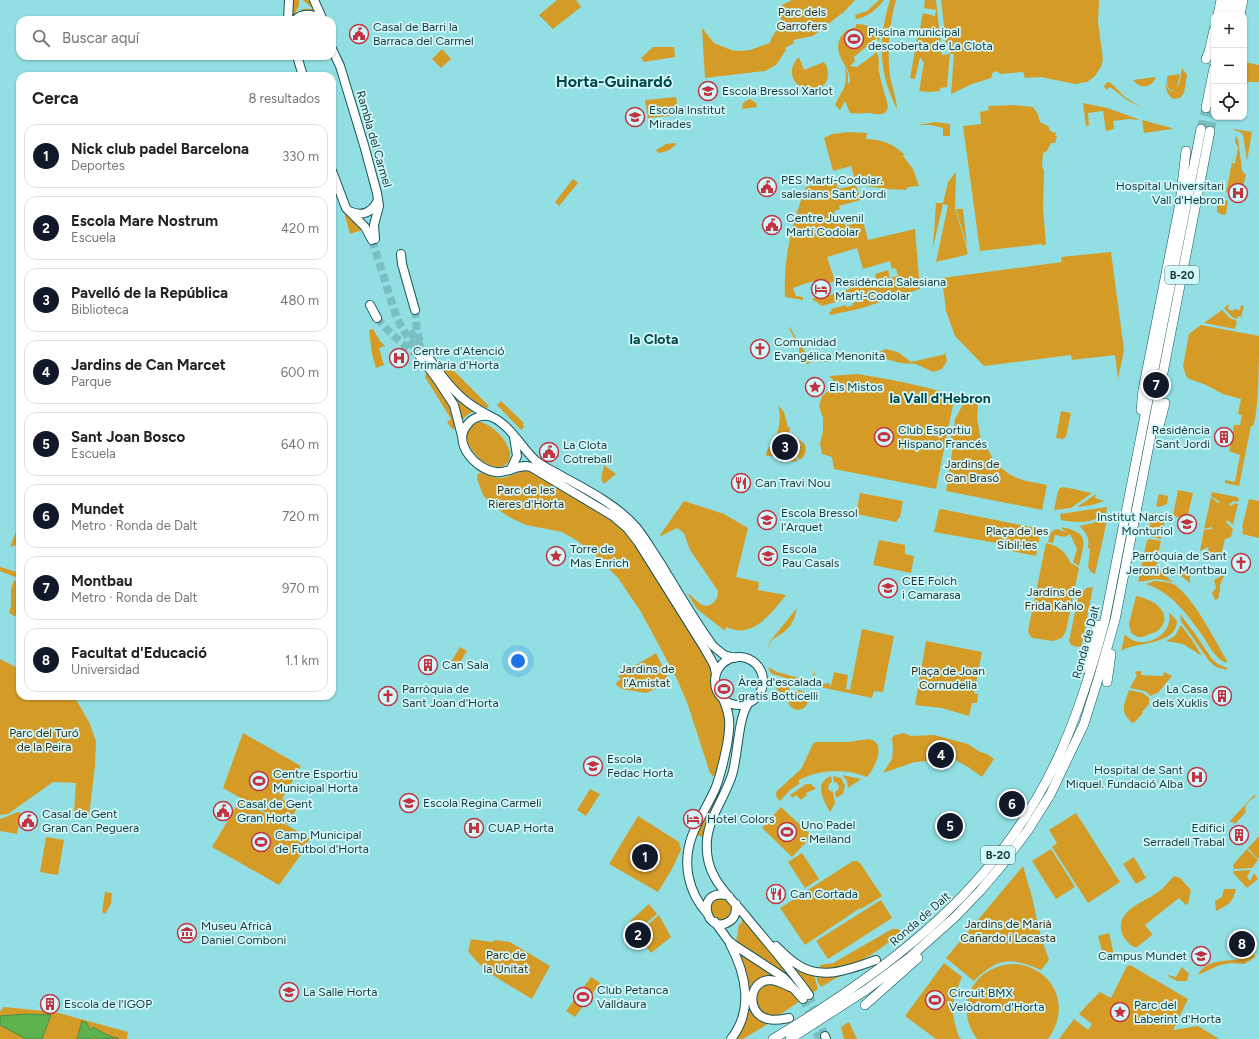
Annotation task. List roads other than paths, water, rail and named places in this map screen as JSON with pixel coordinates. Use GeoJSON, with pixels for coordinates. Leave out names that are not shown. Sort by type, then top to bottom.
{"type":"FeatureCollection","features":[{"type":"Feature","properties":{"kind":"highway"},"geometry":{"type":"LineString","coordinates":[[1219,12],[1221,0]]}},
{"type":"Feature","properties":{"kind":"highway"},"geometry":{"type":"LineString","coordinates":[[1226,12],[1228,0]]}},
{"type":"Feature","properties":{"kind":"highway"},"geometry":{"type":"LineString","coordinates":[[1235,12],[1237,0]]}},
{"type":"Feature","properties":{"kind":"highway"},"geometry":{"type":"LineString","coordinates":[[1241,12],[1243,0]]}},
{"type":"Feature","properties":{"kind":"highway"},"geometry":{"type":"LineString","coordinates":[[1206,59],[1211,43]]}},
{"type":"Feature","properties":{"kind":"highway"},"geometry":{"type":"LineString","coordinates":[[1206,108],[1211,83]]}},
{"type":"Feature","properties":{"kind":"highway","name":"Ronda de Dalt"},"geometry":{"type":"LineString","coordinates":[[774,1039],[869,976],[901,952],[957,903],[994,861],[1034,803],[1061,752],[1087,686],[1108,604],[1136,461],[1206,130],[1144,475],[1115,620],[1084,724],[1050,796],[1028,830],[1002,865],[980,891],[955,917],[910,958],[866,990],[790,1039]]}},
{"type":"Feature","properties":{"kind":"highway"},"geometry":{"type":"LineString","coordinates":[[1136,461],[1143,390],[1180,203],[1186,151]]}},
{"type":"Feature","properties":{"kind":"highway"},"geometry":{"type":"LineString","coordinates":[[1144,475],[1165,403]]}},
{"type":"Feature","properties":{"kind":"highway"},"geometry":{"type":"LineString","coordinates":[[1082,670],[1098,622],[1108,604]]}},
{"type":"Feature","properties":{"kind":"highway"},"geometry":{"type":"LineString","coordinates":[[1107,682],[1115,620]]}},
{"type":"Feature","properties":{"kind":"highway"},"geometry":{"type":"LineString","coordinates":[[865,1005],[928,948],[955,917]]}},
{"type":"Feature","properties":{"kind":"main road"},"geometry":{"type":"LineString","coordinates":[[288,16],[289,0]]}},
{"type":"Feature","properties":{"kind":"main road"},"geometry":{"type":"LineString","coordinates":[[314,0],[320,16]]}},
{"type":"Feature","properties":{"kind":"main road"},"geometry":{"type":"LineString","coordinates":[[301,16],[309,14],[315,16]]}},
{"type":"Feature","properties":{"kind":"main road","name":"Rambla del Carmel"},"geometry":{"type":"LineString","coordinates":[[336,58],[340,66],[364,145],[378,199],[378,208],[374,225],[374,239],[348,211]]}},
{"type":"Feature","properties":{"kind":"main road"},"geometry":{"type":"LineString","coordinates":[[298,60],[302,72]]}},
{"type":"Feature","properties":{"kind":"main road"},"geometry":{"type":"LineString","coordinates":[[336,181],[348,211],[357,214],[365,214],[374,208],[378,199]]}},
{"type":"Feature","properties":{"kind":"main road"},"geometry":{"type":"LineString","coordinates":[[401,254],[402,264],[415,310]]}},
{"type":"Feature","properties":{"kind":"main road"},"geometry":{"type":"LineString","coordinates":[[370,305],[377,318]]}},
{"type":"Feature","properties":{"kind":"main road"},"geometry":{"type":"LineString","coordinates":[[422,354],[439,378],[454,405],[463,443],[468,454],[485,469],[497,472],[505,472],[523,465],[535,468],[603,509],[622,524],[634,536],[642,548],[711,659],[716,674],[715,687],[724,701],[730,720],[728,742],[721,772],[712,796],[692,835],[687,854],[687,865],[690,885],[699,903],[710,919],[715,922],[728,940],[738,960],[745,985],[745,1005],[742,1019],[731,1039]]}},
{"type":"Feature","properties":{"kind":"main road"},"geometry":{"type":"LineString","coordinates":[[439,378],[465,402],[492,417],[504,426],[536,461],[604,501],[631,522],[643,536],[713,646],[724,654],[735,658]]}},
{"type":"Feature","properties":{"kind":"main road"},"geometry":{"type":"LineString","coordinates":[[462,437],[465,427],[473,419],[484,416],[492,417]]}},
{"type":"Feature","properties":{"kind":"main road"},"geometry":{"type":"LineString","coordinates":[[511,469],[517,456],[514,437]]}},
{"type":"Feature","properties":{"kind":"main road"},"geometry":{"type":"LineString","coordinates":[[716,674],[723,663],[742,657],[751,660],[758,667],[763,676],[764,685],[760,694],[753,701],[748,704],[736,706],[724,701]]}},
{"type":"Feature","properties":{"kind":"main road"},"geometry":{"type":"LineString","coordinates":[[728,940],[744,953],[783,977],[796,990],[806,997],[764,938],[717,880],[711,869],[708,858],[707,842],[709,828],[732,775],[743,713],[748,704]]}},
{"type":"Feature","properties":{"kind":"main road"},"geometry":{"type":"LineString","coordinates":[[707,913],[707,904],[712,897],[719,894],[729,896]]}},
{"type":"Feature","properties":{"kind":"main road"},"geometry":{"type":"LineString","coordinates":[[715,922],[724,923],[731,919],[736,911],[736,904]]}},
{"type":"Feature","properties":{"kind":"main road"},"geometry":{"type":"LineString","coordinates":[[764,938],[796,964],[816,972],[840,972],[876,960]]}},
{"type":"Feature","properties":{"kind":"main road"},"geometry":{"type":"LineString","coordinates":[[790,1018],[771,1020],[760,1016],[753,1007],[752,996],[754,990],[760,984],[770,980],[796,990]]}},
{"type":"Feature","properties":{"kind":"tunnel"},"geometry":{"type":"LineString","coordinates":[[1201,129],[1206,108]]}},
{"type":"Feature","properties":{"kind":"tunnel"},"geometry":{"type":"LineString","coordinates":[[1210,131],[1212,120]]}},
{"type":"Feature","properties":{"kind":"tunnel"},"geometry":{"type":"LineString","coordinates":[[372,240],[397,319],[419,355]]}},
{"type":"Feature","properties":{"kind":"tunnel"},"geometry":{"type":"LineString","coordinates":[[415,310],[417,331],[420,342]]}},
{"type":"Feature","properties":{"kind":"tunnel"},"geometry":{"type":"LineString","coordinates":[[377,318],[394,337],[415,353]]}},
{"type":"Feature","properties":{"kind":"tunnel"},"geometry":{"type":"LineString","coordinates":[[410,331],[424,352]]}},
{"type":"Feature","properties":{"kind":"tunnel"},"geometry":{"type":"LineString","coordinates":[[809,995],[825,1036]]}},
{"type":"Feature","properties":{"kind":"tunnel"},"geometry":{"type":"LineString","coordinates":[[803,999],[819,1039]]}},
{"type":"Feature","properties":{"kind":"place","name":"Casal de Barri la Barraca del Carmel"},"geometry":{"type":"Point","coordinates":[359,34]}},
{"type":"Feature","properties":{"kind":"place","name":"Piscina municipal descoberta de La Clota"},"geometry":{"type":"Point","coordinates":[854,39]}},
{"type":"Feature","properties":{"kind":"place","name":"Escola Bressol Xarlot"},"geometry":{"type":"Point","coordinates":[708,91]}},
{"type":"Feature","properties":{"kind":"place","name":"Escola Institut Mirades"},"geometry":{"type":"Point","coordinates":[635,117]}},
{"type":"Feature","properties":{"kind":"place","name":"PES Martí-Codolar. salesians Sant Jordi"},"geometry":{"type":"Point","coordinates":[767,187]}},
{"type":"Feature","properties":{"kind":"place","name":"Hospital Universitari Vall d'Hebron"},"geometry":{"type":"Point","coordinates":[1238,193]}},
{"type":"Feature","properties":{"kind":"place","name":"Centre Juvenil Martí Codolar"},"geometry":{"type":"Point","coordinates":[772,225]}},
{"type":"Feature","properties":{"kind":"place","name":"Residència Salesiana Martí-Codolar"},"geometry":{"type":"Point","coordinates":[821,289]}},
{"type":"Feature","properties":{"kind":"place","name":"Comunidad Evangélica Menonita"},"geometry":{"type":"Point","coordinates":[760,349]}},
{"type":"Feature","properties":{"kind":"place","name":"Centre d'Atenció Primària d'Horta"},"geometry":{"type":"Point","coordinates":[399,358]}},
{"type":"Feature","properties":{"kind":"place","name":"Montbau"},"geometry":{"type":"Point","coordinates":[1156,385]}},
{"type":"Feature","properties":{"kind":"place","name":"Els Mistos"},"geometry":{"type":"Point","coordinates":[815,387]}},
{"type":"Feature","properties":{"kind":"place","name":"Club Esportiu Hispano Francés"},"geometry":{"type":"Point","coordinates":[884,437]}},
{"type":"Feature","properties":{"kind":"place","name":"Residència Sant Jordi"},"geometry":{"type":"Point","coordinates":[1224,437]}},
{"type":"Feature","properties":{"kind":"place","name":"Pavelló de la República"},"geometry":{"type":"Point","coordinates":[785,447]}},
{"type":"Feature","properties":{"kind":"place","name":"La Clota Cotreball"},"geometry":{"type":"Point","coordinates":[549,452]}},
{"type":"Feature","properties":{"kind":"place","name":"Can Travi Nou"},"geometry":{"type":"Point","coordinates":[741,483]}},
{"type":"Feature","properties":{"kind":"place","name":"Escola Bressol l'Arquet"},"geometry":{"type":"Point","coordinates":[767,520]}},
{"type":"Feature","properties":{"kind":"place","name":"Institut Narcís Monturiol"},"geometry":{"type":"Point","coordinates":[1187,524]}},
{"type":"Feature","properties":{"kind":"place","name":"Torre de Mas Enrich"},"geometry":{"type":"Point","coordinates":[556,556]}},
{"type":"Feature","properties":{"kind":"place","name":"Escola Pau Casals"},"geometry":{"type":"Point","coordinates":[768,556]}},
{"type":"Feature","properties":{"kind":"place","name":"Parròquia de Sant Jeroni de Montbau"},"geometry":{"type":"Point","coordinates":[1241,563]}},
{"type":"Feature","properties":{"kind":"place","name":"CEE Folch i Camarasa"},"geometry":{"type":"Point","coordinates":[888,588]}},
{"type":"Feature","properties":{"kind":"place","name":"Can Sala"},"geometry":{"type":"Point","coordinates":[428,665]}},
{"type":"Feature","properties":{"kind":"place","name":"Àrea d'escalada gratis Botticelli"},"geometry":{"type":"Point","coordinates":[724,689]}},
{"type":"Feature","properties":{"kind":"place","name":"Parròquia de Sant Joan d'Horta"},"geometry":{"type":"Point","coordinates":[388,696]}},
{"type":"Feature","properties":{"kind":"place","name":"La Casa dels Xuklis"},"geometry":{"type":"Point","coordinates":[1222,696]}},
{"type":"Feature","properties":{"kind":"place","name":"Jardins de Can Marcet"},"geometry":{"type":"Point","coordinates":[941,755]}},
{"type":"Feature","properties":{"kind":"place","name":"Escola Fedac Horta"},"geometry":{"type":"Point","coordinates":[593,766]}},
{"type":"Feature","properties":{"kind":"place","name":"Hospital de Sant Miquel. Fundació Alba"},"geometry":{"type":"Point","coordinates":[1197,777]}},
{"type":"Feature","properties":{"kind":"place","name":"Centre Esportiu Municipal Horta"},"geometry":{"type":"Point","coordinates":[259,781]}},
{"type":"Feature","properties":{"kind":"place","name":"Escola Regina Carmeli"},"geometry":{"type":"Point","coordinates":[409,803]}},
{"type":"Feature","properties":{"kind":"place","name":"Mundet"},"geometry":{"type":"Point","coordinates":[1012,804]}},
{"type":"Feature","properties":{"kind":"place","name":"Casal de Gent Gran Horta"},"geometry":{"type":"Point","coordinates":[223,811]}},
{"type":"Feature","properties":{"kind":"place","name":"Hotel Colors"},"geometry":{"type":"Point","coordinates":[693,819]}},
{"type":"Feature","properties":{"kind":"place","name":"Casal de Gent Gran Can Peguera"},"geometry":{"type":"Point","coordinates":[28,821]}},
{"type":"Feature","properties":{"kind":"place","name":"Sant Joan Bosco"},"geometry":{"type":"Point","coordinates":[950,826]}},
{"type":"Feature","properties":{"kind":"place","name":"CUAP Horta"},"geometry":{"type":"Point","coordinates":[474,828]}},
{"type":"Feature","properties":{"kind":"place","name":"Uno Padel - Meiland"},"geometry":{"type":"Point","coordinates":[787,832]}},
{"type":"Feature","properties":{"kind":"place","name":"Edifici Serradell Trabal"},"geometry":{"type":"Point","coordinates":[1239,835]}},
{"type":"Feature","properties":{"kind":"place","name":"Camp Municipal de Futbol d'Horta"},"geometry":{"type":"Point","coordinates":[261,842]}},
{"type":"Feature","properties":{"kind":"place","name":"Nick club padel Barcelona"},"geometry":{"type":"Point","coordinates":[645,857]}},
{"type":"Feature","properties":{"kind":"place","name":"Can Cortada"},"geometry":{"type":"Point","coordinates":[776,894]}},
{"type":"Feature","properties":{"kind":"place","name":"Museu Africà Daniel Comboni"},"geometry":{"type":"Point","coordinates":[187,933]}},
{"type":"Feature","properties":{"kind":"place","name":"Escola Mare Nostrum"},"geometry":{"type":"Point","coordinates":[638,935]}},
{"type":"Feature","properties":{"kind":"place","name":"Facultat d'Educació"},"geometry":{"type":"Point","coordinates":[1242,944]}},
{"type":"Feature","properties":{"kind":"place","name":"Campus Mundet"},"geometry":{"type":"Point","coordinates":[1201,956]}},
{"type":"Feature","properties":{"kind":"place","name":"La Salle Horta"},"geometry":{"type":"Point","coordinates":[289,992]}},
{"type":"Feature","properties":{"kind":"place","name":"Club Petanca Valldaura"},"geometry":{"type":"Point","coordinates":[583,997]}},
{"type":"Feature","properties":{"kind":"place","name":"Circuit BMX Velòdrom d'Horta"},"geometry":{"type":"Point","coordinates":[935,1000]}},
{"type":"Feature","properties":{"kind":"place","name":"Escola de l'IGOP"},"geometry":{"type":"Point","coordinates":[50,1004]}},
{"type":"Feature","properties":{"kind":"place","name":"Parc del Laberint d'Horta"},"geometry":{"type":"Point","coordinates":[1120,1012]}},
{"type":"Feature","properties":{"kind":"district","name":"Horta-Guinardó"},"geometry":{"type":"Point","coordinates":[614,81]}},
{"type":"Feature","properties":{"kind":"district","name":"la Clota"},"geometry":{"type":"Point","coordinates":[654,339]}},
{"type":"Feature","properties":{"kind":"district","name":"la Vall d'Hebron"},"geometry":{"type":"Point","coordinates":[940,398]}},
{"type":"Feature","properties":{"kind":"park label","name":"Parc dels Garrofers"},"geometry":{"type":"Point","coordinates":[802,19]}},
{"type":"Feature","properties":{"kind":"park label","name":"Jardins de Can Brasó"},"geometry":{"type":"Point","coordinates":[972,471]}},
{"type":"Feature","properties":{"kind":"park label","name":"Parc de les Rieres d'Horta"},"geometry":{"type":"Point","coordinates":[526,497]}},
{"type":"Feature","properties":{"kind":"park label","name":"Plaça de les Sibil·les"},"geometry":{"type":"Point","coordinates":[1017,538]}},
{"type":"Feature","properties":{"kind":"park label","name":"Jardins de Frida Kahlo"},"geometry":{"type":"Point","coordinates":[1054,599]}},
{"type":"Feature","properties":{"kind":"park label","name":"Jardins de l'Amistat"},"geometry":{"type":"Point","coordinates":[647,676]}},
{"type":"Feature","properties":{"kind":"park label","name":"Plaça de Joan Cornudella"},"geometry":{"type":"Point","coordinates":[948,678]}},
{"type":"Feature","properties":{"kind":"park label","name":"Parc del Turó de la Peira"},"geometry":{"type":"Point","coordinates":[44,740]}},
{"type":"Feature","properties":{"kind":"park label","name":"Jardins de Marià Cañardo i Lacasta"},"geometry":{"type":"Point","coordinates":[1008,931]}},
{"type":"Feature","properties":{"kind":"park label","name":"Parc de la Unitat"},"geometry":{"type":"Point","coordinates":[506,962]}}]}
